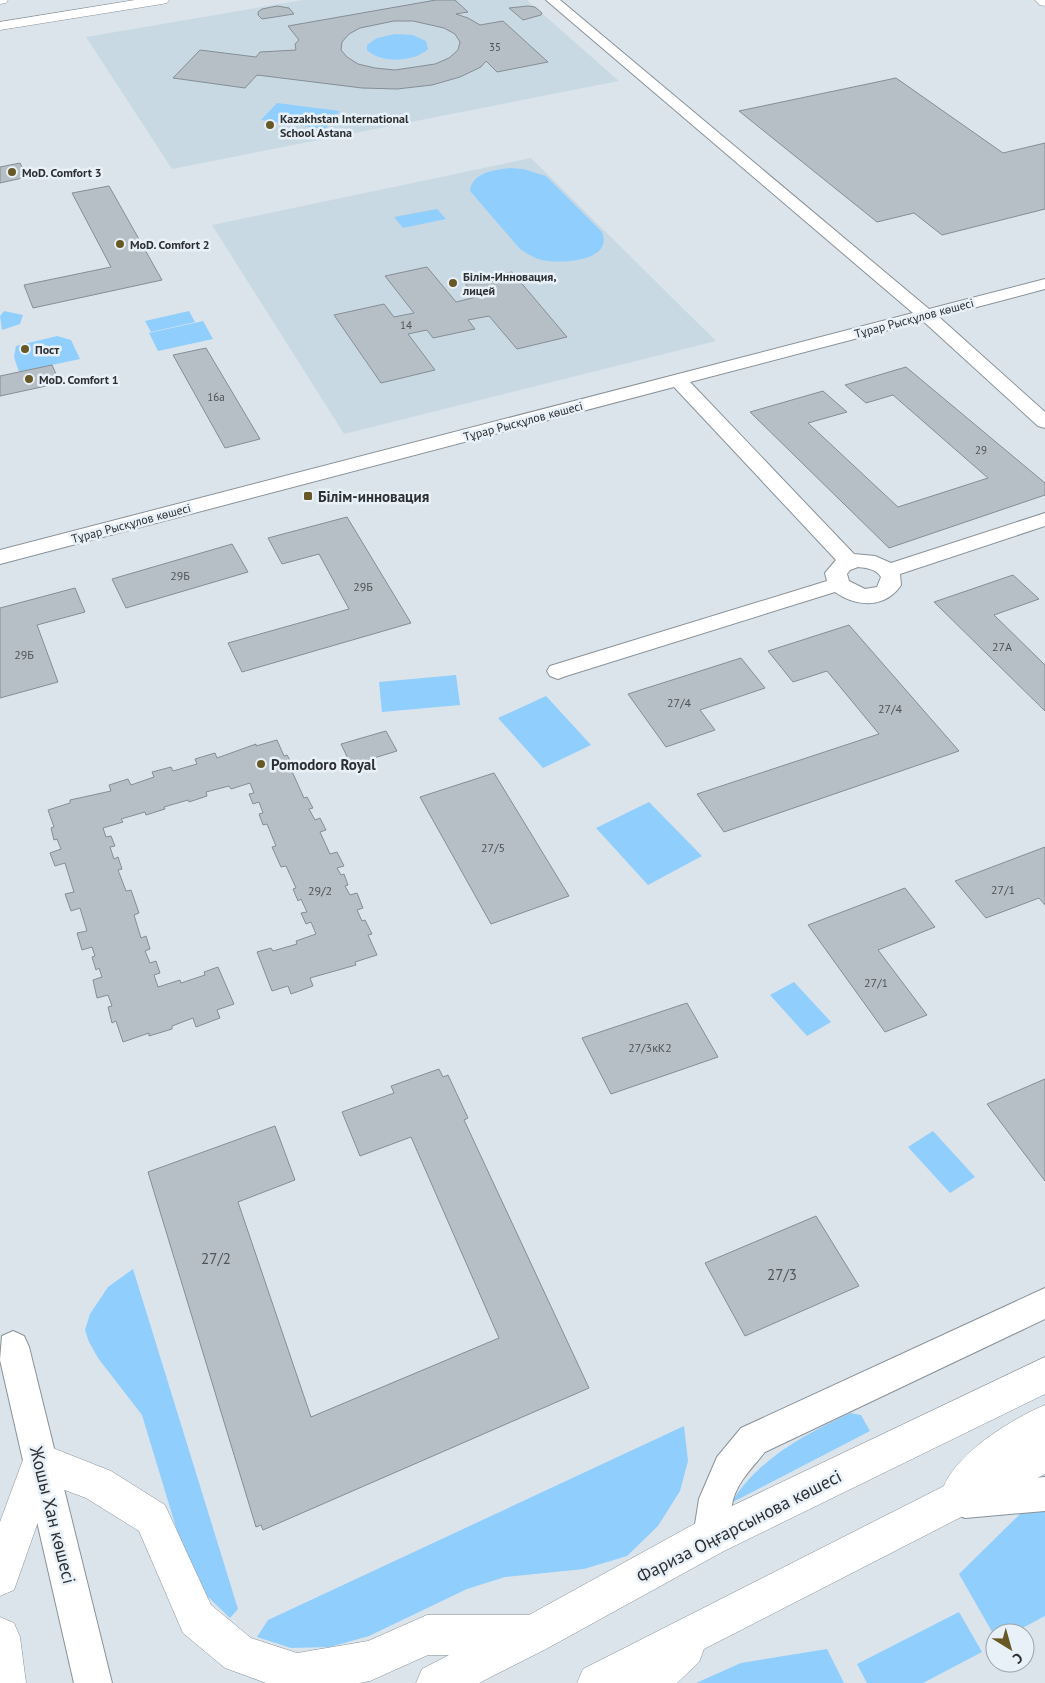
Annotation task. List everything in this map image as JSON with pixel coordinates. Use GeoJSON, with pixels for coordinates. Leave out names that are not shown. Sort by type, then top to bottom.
{"type":"FeatureCollection","features":[{"type":"Feature","properties":{"kind":"street"},"geometry":{"type":"LineString","coordinates":[[0,26],[162,0]]}},
{"type":"Feature","properties":{"kind":"street"},"geometry":{"type":"LineString","coordinates":[[552,0],[926,315],[1045,422]]}},
{"type":"Feature","properties":{"kind":"street","name":"Тұрар Рысқұлов көшесі"},"geometry":{"type":"LineString","coordinates":[[0,557],[1045,284]]}},
{"type":"Feature","properties":{"kind":"street"},"geometry":{"type":"LineString","coordinates":[[678,380],[850,562]]}},
{"type":"Feature","properties":{"kind":"street"},"geometry":{"type":"LineString","coordinates":[[888,571],[1045,519]]}},
{"type":"Feature","properties":{"kind":"street"},"geometry":{"type":"LineString","coordinates":[[866,561],[883,566],[888,571],[892,576],[892,584],[886,592],[879,595],[861,596],[844,589],[839,584],[836,573],[843,565],[850,562],[866,561]]}},
{"type":"Feature","properties":{"kind":"street"},"geometry":{"type":"LineString","coordinates":[[558,671],[839,584]]}},
{"type":"Feature","properties":{"kind":"street"},"geometry":{"type":"LineString","coordinates":[[710,1537],[716,1499],[730,1469],[753,1440],[1045,1303]]}},
{"type":"Feature","properties":{"kind":"street","name":"Жошы Хан көшесі"},"geometry":{"type":"LineString","coordinates":[[12,1347],[93,1683]]}},
{"type":"Feature","properties":{"kind":"street","name":"Фариза Оңғарсынова көшесі"},"geometry":{"type":"LineString","coordinates":[[436,1683],[532,1635],[710,1537],[1045,1375]]}},
{"type":"Feature","properties":{"kind":"street"},"geometry":{"type":"LineString","coordinates":[[950,1502],[994,1456],[1045,1423]]}},
{"type":"Feature","properties":{"kind":"street"},"geometry":{"type":"LineString","coordinates":[[597,1683],[1045,1454]]}},
{"type":"Feature","properties":{"kind":"street"},"geometry":{"type":"LineString","coordinates":[[0,1576],[40,1462],[98,1484],[152,1518],[197,1619],[240,1654],[297,1673],[370,1661],[427,1635],[532,1635]]}},
{"type":"Feature","properties":{"kind":"street"},"geometry":{"type":"LineString","coordinates":[[950,1502],[1045,1494]]}},
{"type":"Feature","properties":{"kind":"street"},"geometry":{"type":"LineString","coordinates":[[648,1683],[709,1625]]}},
{"type":"Feature","properties":{"kind":"street"},"geometry":{"type":"LineString","coordinates":[[0,1637],[6,1683]]}},
{"type":"Feature","properties":{"kind":"shaded area","name":"Kazakhstan International School Astana"},"geometry":{"type":"Polygon","coordinates":[[[303,0],[527,0],[619,81],[172,169],[86,37],[303,0]]]}},
{"type":"Feature","properties":{"kind":"shaded area"},"geometry":{"type":"Polygon","coordinates":[[[395,34],[413,35],[426,41],[428,49],[415,57],[398,60],[380,58],[367,50],[367,45],[377,38],[395,34]]]}},
{"type":"Feature","properties":{"kind":"shaded area"},"geometry":{"type":"Polygon","coordinates":[[[277,103],[340,111],[325,129],[261,120],[277,103]]]}},
{"type":"Feature","properties":{"kind":"shaded area","name":"Білім-Инновация, лицей"},"geometry":{"type":"Polygon","coordinates":[[[531,158],[716,341],[344,434],[212,225],[531,158]]]}},
{"type":"Feature","properties":{"kind":"shaded area"},"geometry":{"type":"Polygon","coordinates":[[[510,168],[523,169],[546,176],[602,232],[604,242],[600,250],[583,259],[561,262],[539,259],[520,249],[470,191],[475,180],[485,173],[510,168]]]}},
{"type":"Feature","properties":{"kind":"shaded area"},"geometry":{"type":"Polygon","coordinates":[[[437,209],[446,219],[403,228],[394,217],[437,209]]]}},
{"type":"Feature","properties":{"kind":"shaded area"},"geometry":{"type":"Polygon","coordinates":[[[4,311],[23,315],[20,324],[2,330],[0,316],[4,311]]]}},
{"type":"Feature","properties":{"kind":"shaded area"},"geometry":{"type":"Polygon","coordinates":[[[189,311],[195,322],[151,332],[145,321],[189,311]]]}},
{"type":"Feature","properties":{"kind":"shaded area"},"geometry":{"type":"Polygon","coordinates":[[[203,321],[213,339],[158,351],[149,333],[203,321]]]}},
{"type":"Feature","properties":{"kind":"shaded area"},"geometry":{"type":"Polygon","coordinates":[[[57,336],[71,340],[80,359],[19,372],[14,357],[16,346],[57,336]]]}},
{"type":"Feature","properties":{"kind":"shaded area"},"geometry":{"type":"Polygon","coordinates":[[[456,675],[460,705],[382,712],[379,682],[456,675]]]}},
{"type":"Feature","properties":{"kind":"shaded area"},"geometry":{"type":"Polygon","coordinates":[[[546,696],[591,745],[543,768],[498,718],[546,696]]]}},
{"type":"Feature","properties":{"kind":"shaded area"},"geometry":{"type":"Polygon","coordinates":[[[649,802],[702,856],[648,885],[596,828],[649,802]]]}},
{"type":"Feature","properties":{"kind":"shaded area"},"geometry":{"type":"Polygon","coordinates":[[[794,982],[831,1022],[807,1036],[770,995],[794,982]]]}},
{"type":"Feature","properties":{"kind":"shaded area"},"geometry":{"type":"Polygon","coordinates":[[[933,1131],[975,1177],[950,1193],[908,1147],[933,1131]]]}},
{"type":"Feature","properties":{"kind":"shaded area"},"geometry":{"type":"Polygon","coordinates":[[[133,1269],[238,1609],[230,1618],[208,1597],[188,1567],[142,1415],[98,1358],[85,1330],[90,1314],[108,1287],[133,1269]]]}},
{"type":"Feature","properties":{"kind":"shaded area"},"geometry":{"type":"Polygon","coordinates":[[[850,1413],[861,1415],[870,1431],[731,1503],[755,1473],[784,1449],[850,1413]]]}},
{"type":"Feature","properties":{"kind":"shaded area"},"geometry":{"type":"Polygon","coordinates":[[[684,1426],[688,1461],[680,1491],[658,1526],[627,1556],[584,1569],[505,1577],[467,1589],[369,1636],[330,1647],[291,1648],[257,1637],[268,1620],[684,1426]]]}},
{"type":"Feature","properties":{"kind":"shaded area"},"geometry":{"type":"Polygon","coordinates":[[[1045,1504],[1045,1616],[1032,1623],[987,1623],[959,1574],[1030,1506],[1045,1504]]]}},
{"type":"Feature","properties":{"kind":"shaded area"},"geometry":{"type":"Polygon","coordinates":[[[959,1612],[982,1652],[923,1683],[867,1683],[857,1664],[959,1612]]]}},
{"type":"Feature","properties":{"kind":"shaded area"},"geometry":{"type":"Polygon","coordinates":[[[827,1649],[844,1683],[696,1683],[741,1663],[827,1649]]]}},
{"type":"Feature","properties":{"kind":"building"},"geometry":{"type":"Polygon","coordinates":[[[436,0],[455,0],[468,12],[456,14],[480,25],[503,21],[548,62],[497,72],[486,61],[481,67],[460,77],[432,85],[397,89],[362,88],[257,75],[245,88],[173,78],[200,50],[256,57],[260,52],[296,50],[295,44],[299,40],[288,26],[436,0]],[[394,21],[360,28],[349,34],[342,42],[341,50],[347,57],[358,64],[395,70],[435,64],[449,58],[458,50],[460,42],[455,34],[444,28],[413,21],[394,21]]]}},
{"type":"Feature","properties":{"kind":"building"},"geometry":{"type":"Polygon","coordinates":[[[277,6],[289,8],[294,14],[262,19],[258,15],[258,12],[262,9],[277,6]]]}},
{"type":"Feature","properties":{"kind":"building"},"geometry":{"type":"Polygon","coordinates":[[[535,7],[542,13],[541,15],[523,20],[509,8],[535,7]]]}},
{"type":"Feature","properties":{"kind":"building"},"geometry":{"type":"Polygon","coordinates":[[[896,78],[1003,153],[1045,143],[1045,209],[942,235],[914,213],[877,222],[739,111],[896,78]]]}},
{"type":"Feature","properties":{"kind":"building","name":"МoD. Comfort 3"},"geometry":{"type":"Polygon","coordinates":[[[20,163],[27,177],[0,183],[0,167],[20,163]]]}},
{"type":"Feature","properties":{"kind":"building","name":"МoD. Comfort 2"},"geometry":{"type":"Polygon","coordinates":[[[109,186],[162,280],[33,308],[24,285],[111,267],[72,193],[109,186]]]}},
{"type":"Feature","properties":{"kind":"building"},"geometry":{"type":"Polygon","coordinates":[[[427,267],[456,302],[476,297],[464,282],[512,272],[567,337],[517,349],[489,316],[468,320],[475,329],[433,338],[427,330],[408,334],[435,370],[381,383],[334,315],[384,304],[394,317],[414,313],[385,276],[427,267]]]}},
{"type":"Feature","properties":{"kind":"building"},"geometry":{"type":"Polygon","coordinates":[[[206,348],[260,439],[225,448],[173,355],[206,348]]]}},
{"type":"Feature","properties":{"kind":"building","name":"МoD. Comfort 1"},"geometry":{"type":"Polygon","coordinates":[[[52,365],[60,383],[0,396],[0,376],[52,365]]]}},
{"type":"Feature","properties":{"kind":"building"},"geometry":{"type":"Polygon","coordinates":[[[906,367],[1045,483],[1045,495],[889,548],[750,412],[823,391],[847,412],[808,423],[898,507],[988,478],[893,395],[866,403],[845,385],[906,367]]]}},
{"type":"Feature","properties":{"kind":"building"},"geometry":{"type":"Polygon","coordinates":[[[347,517],[411,623],[242,672],[228,643],[349,609],[319,554],[282,564],[268,538],[347,517]]]}},
{"type":"Feature","properties":{"kind":"building"},"geometry":{"type":"Polygon","coordinates":[[[232,544],[248,572],[126,608],[112,579],[232,544]]]}},
{"type":"Feature","properties":{"kind":"building"},"geometry":{"type":"Polygon","coordinates":[[[1013,575],[1039,599],[994,615],[1045,665],[1045,711],[934,602],[1013,575]]]}},
{"type":"Feature","properties":{"kind":"building"},"geometry":{"type":"Polygon","coordinates":[[[75,588],[85,612],[37,625],[58,682],[0,698],[0,608],[75,588]]]}},
{"type":"Feature","properties":{"kind":"building"},"geometry":{"type":"Polygon","coordinates":[[[849,625],[959,751],[724,832],[697,794],[879,734],[827,671],[793,682],[768,651],[849,625]]]}},
{"type":"Feature","properties":{"kind":"building"},"geometry":{"type":"Polygon","coordinates":[[[741,658],[765,688],[700,710],[715,730],[666,747],[628,694],[741,658]]]}},
{"type":"Feature","properties":{"kind":"building"},"geometry":{"type":"Polygon","coordinates":[[[386,731],[397,751],[351,765],[341,744],[386,731]]]}},
{"type":"Feature","properties":{"kind":"building"},"geometry":{"type":"Polygon","coordinates":[[[277,740],[284,756],[287,755],[293,766],[290,767],[304,798],[307,797],[313,808],[309,809],[315,820],[320,818],[326,830],[320,832],[330,854],[337,852],[344,866],[337,868],[341,875],[344,874],[348,885],[345,886],[350,895],[357,893],[363,908],[357,910],[362,921],[365,920],[372,934],[368,935],[377,955],[355,962],[356,965],[310,978],[313,986],[291,994],[288,986],[272,991],[257,952],[271,948],[273,951],[297,944],[296,941],[316,934],[311,922],[306,924],[301,913],[307,912],[301,899],[298,901],[293,889],[296,888],[286,866],[281,867],[272,847],[276,846],[267,824],[263,825],[259,814],[263,813],[259,802],[253,804],[249,794],[254,793],[250,783],[231,789],[229,786],[206,792],[207,796],[189,802],[188,800],[164,807],[165,809],[146,815],[145,812],[121,819],[123,822],[103,828],[106,837],[111,836],[115,846],[110,847],[114,859],[118,857],[122,869],[118,870],[126,891],[131,890],[139,913],[134,915],[141,938],[146,936],[150,949],[145,951],[150,963],[156,961],[160,973],[154,975],[158,987],[180,980],[181,983],[205,975],[204,972],[218,967],[234,1004],[217,1010],[220,1018],[196,1027],[193,1018],[172,1026],[172,1029],[149,1036],[149,1033],[123,1042],[116,1021],[112,1023],[108,1007],[112,1006],[108,995],[97,998],[93,980],[102,977],[99,968],[96,970],[92,957],[95,956],[92,947],[82,950],[77,933],[87,931],[80,908],[71,911],[65,894],[74,892],[65,863],[55,866],[50,853],[61,849],[57,839],[54,840],[51,828],[54,827],[48,810],[70,803],[70,800],[111,791],[109,785],[128,779],[131,785],[154,777],[152,772],[171,767],[173,771],[197,764],[195,759],[215,753],[217,758],[256,744],[256,746],[277,740]]]}},
{"type":"Feature","properties":{"kind":"building"},"geometry":{"type":"Polygon","coordinates":[[[494,773],[569,896],[491,924],[420,797],[494,773]]]}},
{"type":"Feature","properties":{"kind":"building"},"geometry":{"type":"Polygon","coordinates":[[[1045,847],[1045,905],[1039,898],[986,918],[955,881],[1045,847]]]}},
{"type":"Feature","properties":{"kind":"building"},"geometry":{"type":"Polygon","coordinates":[[[905,888],[935,927],[878,950],[927,1015],[885,1032],[808,925],[905,888]]]}},
{"type":"Feature","properties":{"kind":"building"},"geometry":{"type":"Polygon","coordinates":[[[687,1003],[718,1057],[611,1094],[582,1038],[687,1003]]]}},
{"type":"Feature","properties":{"kind":"building"},"geometry":{"type":"Polygon","coordinates":[[[439,1069],[443,1077],[448,1075],[468,1118],[464,1120],[589,1388],[263,1530],[261,1525],[256,1527],[148,1172],[275,1126],[295,1180],[238,1202],[311,1417],[499,1338],[411,1137],[360,1156],[342,1112],[394,1093],[391,1086],[439,1069]]]}},
{"type":"Feature","properties":{"kind":"building"},"geometry":{"type":"Polygon","coordinates":[[[1045,1079],[1045,1181],[987,1104],[1045,1079]]]}},
{"type":"Feature","properties":{"kind":"building"},"geometry":{"type":"Polygon","coordinates":[[[816,1216],[859,1286],[745,1336],[705,1263],[816,1216]]]}},
{"type":"Feature","properties":{"kind":"place","name":"Kazakhstan International School Astana"},"geometry":{"type":"Point","coordinates":[270,125]}},
{"type":"Feature","properties":{"kind":"place","name":"МoD. Comfort 3"},"geometry":{"type":"Point","coordinates":[12,172]}},
{"type":"Feature","properties":{"kind":"place","name":"МoD. Comfort 2"},"geometry":{"type":"Point","coordinates":[120,244]}},
{"type":"Feature","properties":{"kind":"place","name":"Білім-Инновация, лицей"},"geometry":{"type":"Point","coordinates":[453,283]}},
{"type":"Feature","properties":{"kind":"place","name":"Пост"},"geometry":{"type":"Point","coordinates":[25,349]}},
{"type":"Feature","properties":{"kind":"place","name":"МoD. Comfort 1"},"geometry":{"type":"Point","coordinates":[29,379]}},
{"type":"Feature","properties":{"kind":"place","name":"Білім-инновация"},"geometry":{"type":"Point","coordinates":[308,496]}},
{"type":"Feature","properties":{"kind":"place","name":"Pomodoro Royal"},"geometry":{"type":"Point","coordinates":[261,764]}}]}
